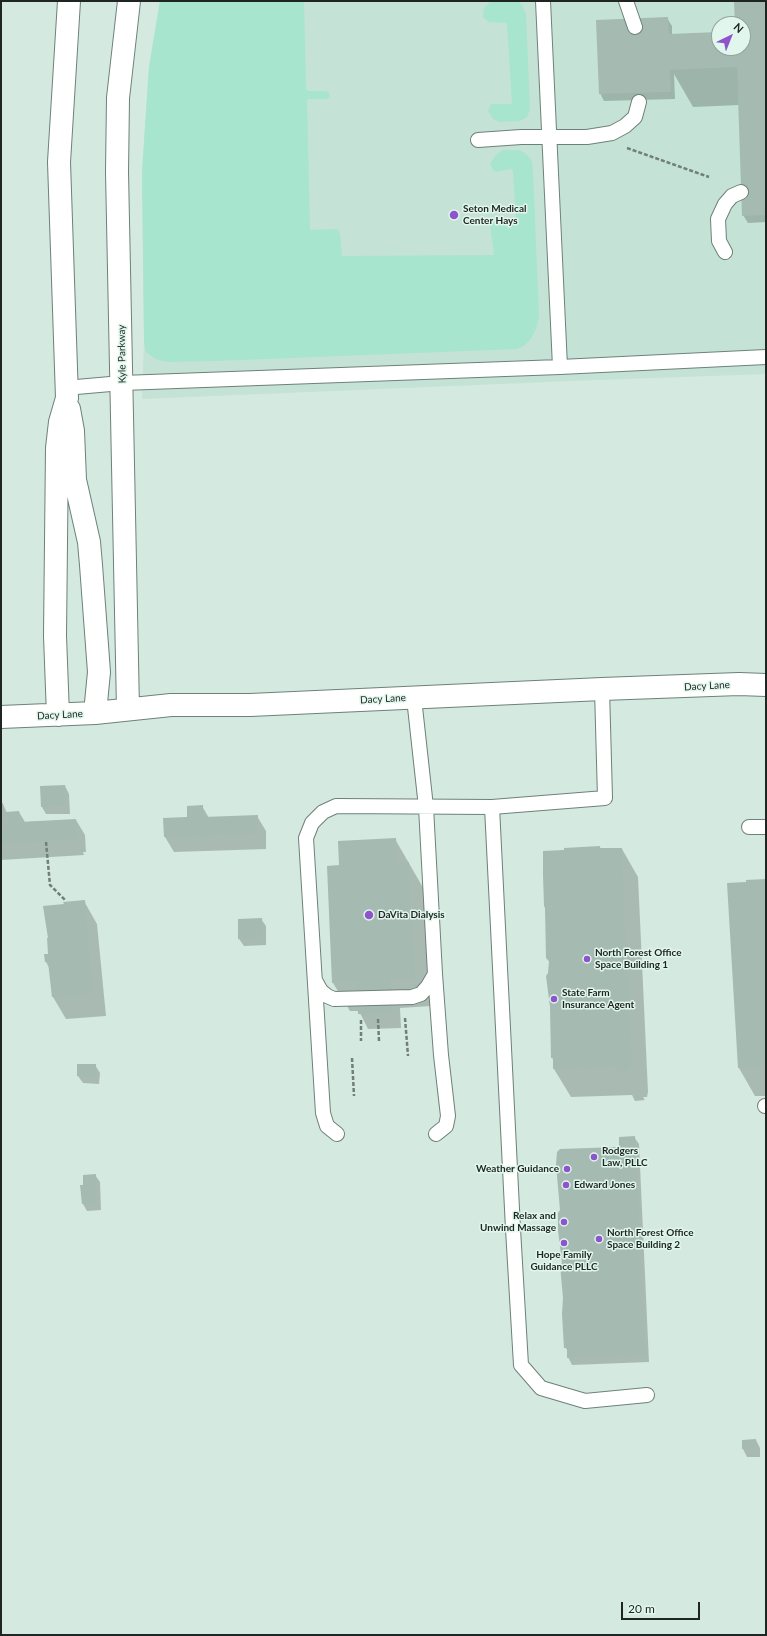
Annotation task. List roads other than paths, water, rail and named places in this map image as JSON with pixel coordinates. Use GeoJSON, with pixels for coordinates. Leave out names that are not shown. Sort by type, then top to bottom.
{"type":"FeatureCollection","features":[{"type":"Feature","properties":{"kind":"street"},"geometry":{"type":"LineString","coordinates":[[69,1],[59,162],[66,393],[74,430],[76,480],[88,542],[99,672],[95,713]]}},
{"type":"Feature","properties":{"kind":"street","name":"Kyle Parkway"},"geometry":{"type":"LineString","coordinates":[[128,709],[117,172],[118,98],[129,1]]}},
{"type":"Feature","properties":{"kind":"street"},"geometry":{"type":"LineString","coordinates":[[58,715],[55,636],[57,448],[60,422],[66,393]]}},
{"type":"Feature","properties":{"kind":"street","name":"Dacy Lane"},"geometry":{"type":"LineString","coordinates":[[1,717],[95,713],[171,705],[250,705],[602,689],[739,684],[766,685]]}},
{"type":"Feature","properties":{"kind":"lane"},"geometry":{"type":"LineString","coordinates":[[542,1],[560,367]]}},
{"type":"Feature","properties":{"kind":"lane"},"geometry":{"type":"LineString","coordinates":[[626,1],[635,27]]}},
{"type":"Feature","properties":{"kind":"lane"},"geometry":{"type":"LineString","coordinates":[[478,140],[549,136],[586,137],[612,133],[625,126],[635,117],[639,102]]}},
{"type":"Feature","properties":{"kind":"lane"},"geometry":{"type":"LineString","coordinates":[[725,252],[719,241],[718,219],[725,204],[732,196],[741,192]]}},
{"type":"Feature","properties":{"kind":"lane"},"geometry":{"type":"LineString","coordinates":[[66,393],[122,383],[560,367],[766,357]]}},
{"type":"Feature","properties":{"kind":"lane"},"geometry":{"type":"LineString","coordinates":[[337,1134],[327,1126],[323,1113],[306,838],[312,823],[323,812],[336,806],[492,807],[605,798],[602,689]]}},
{"type":"Feature","properties":{"kind":"lane"},"geometry":{"type":"LineString","coordinates":[[414,698],[426,807],[435,974],[441,1054],[448,1116],[446,1126],[436,1134]]}},
{"type":"Feature","properties":{"kind":"lane"},"geometry":{"type":"LineString","coordinates":[[492,807],[513,1229],[522,1365],[541,1388],[585,1401],[647,1395]]}},
{"type":"Feature","properties":{"kind":"lane"},"geometry":{"type":"LineString","coordinates":[[748,827],[766,827]]}},
{"type":"Feature","properties":{"kind":"lane"},"geometry":{"type":"LineString","coordinates":[[314,978],[321,991],[334,999],[412,997],[421,994],[435,974]]}},
{"type":"Feature","properties":{"kind":"place","name":"Seton Medical Center Hays"},"geometry":{"type":"Point","coordinates":[454,215]}},
{"type":"Feature","properties":{"kind":"place","name":"DaVita Dialysis"},"geometry":{"type":"Point","coordinates":[369,915]}},
{"type":"Feature","properties":{"kind":"place","name":"North Forest Office Space Building 1"},"geometry":{"type":"Point","coordinates":[587,959]}},
{"type":"Feature","properties":{"kind":"place","name":"State Farm Insurance Agent"},"geometry":{"type":"Point","coordinates":[554,999]}},
{"type":"Feature","properties":{"kind":"place","name":"Rodgers Law, PLLC"},"geometry":{"type":"Point","coordinates":[594,1157]}},
{"type":"Feature","properties":{"kind":"place","name":"Weather Guidance"},"geometry":{"type":"Point","coordinates":[567,1169]}},
{"type":"Feature","properties":{"kind":"place","name":"Edward Jones"},"geometry":{"type":"Point","coordinates":[566,1185]}},
{"type":"Feature","properties":{"kind":"place","name":"Relax and Unwind Massage"},"geometry":{"type":"Point","coordinates":[564,1222]}},
{"type":"Feature","properties":{"kind":"place","name":"North Forest Office Space Building 2"},"geometry":{"type":"Point","coordinates":[599,1239]}},
{"type":"Feature","properties":{"kind":"place","name":"Hope Family Guidance PLLC"},"geometry":{"type":"Point","coordinates":[564,1243]}}]}
